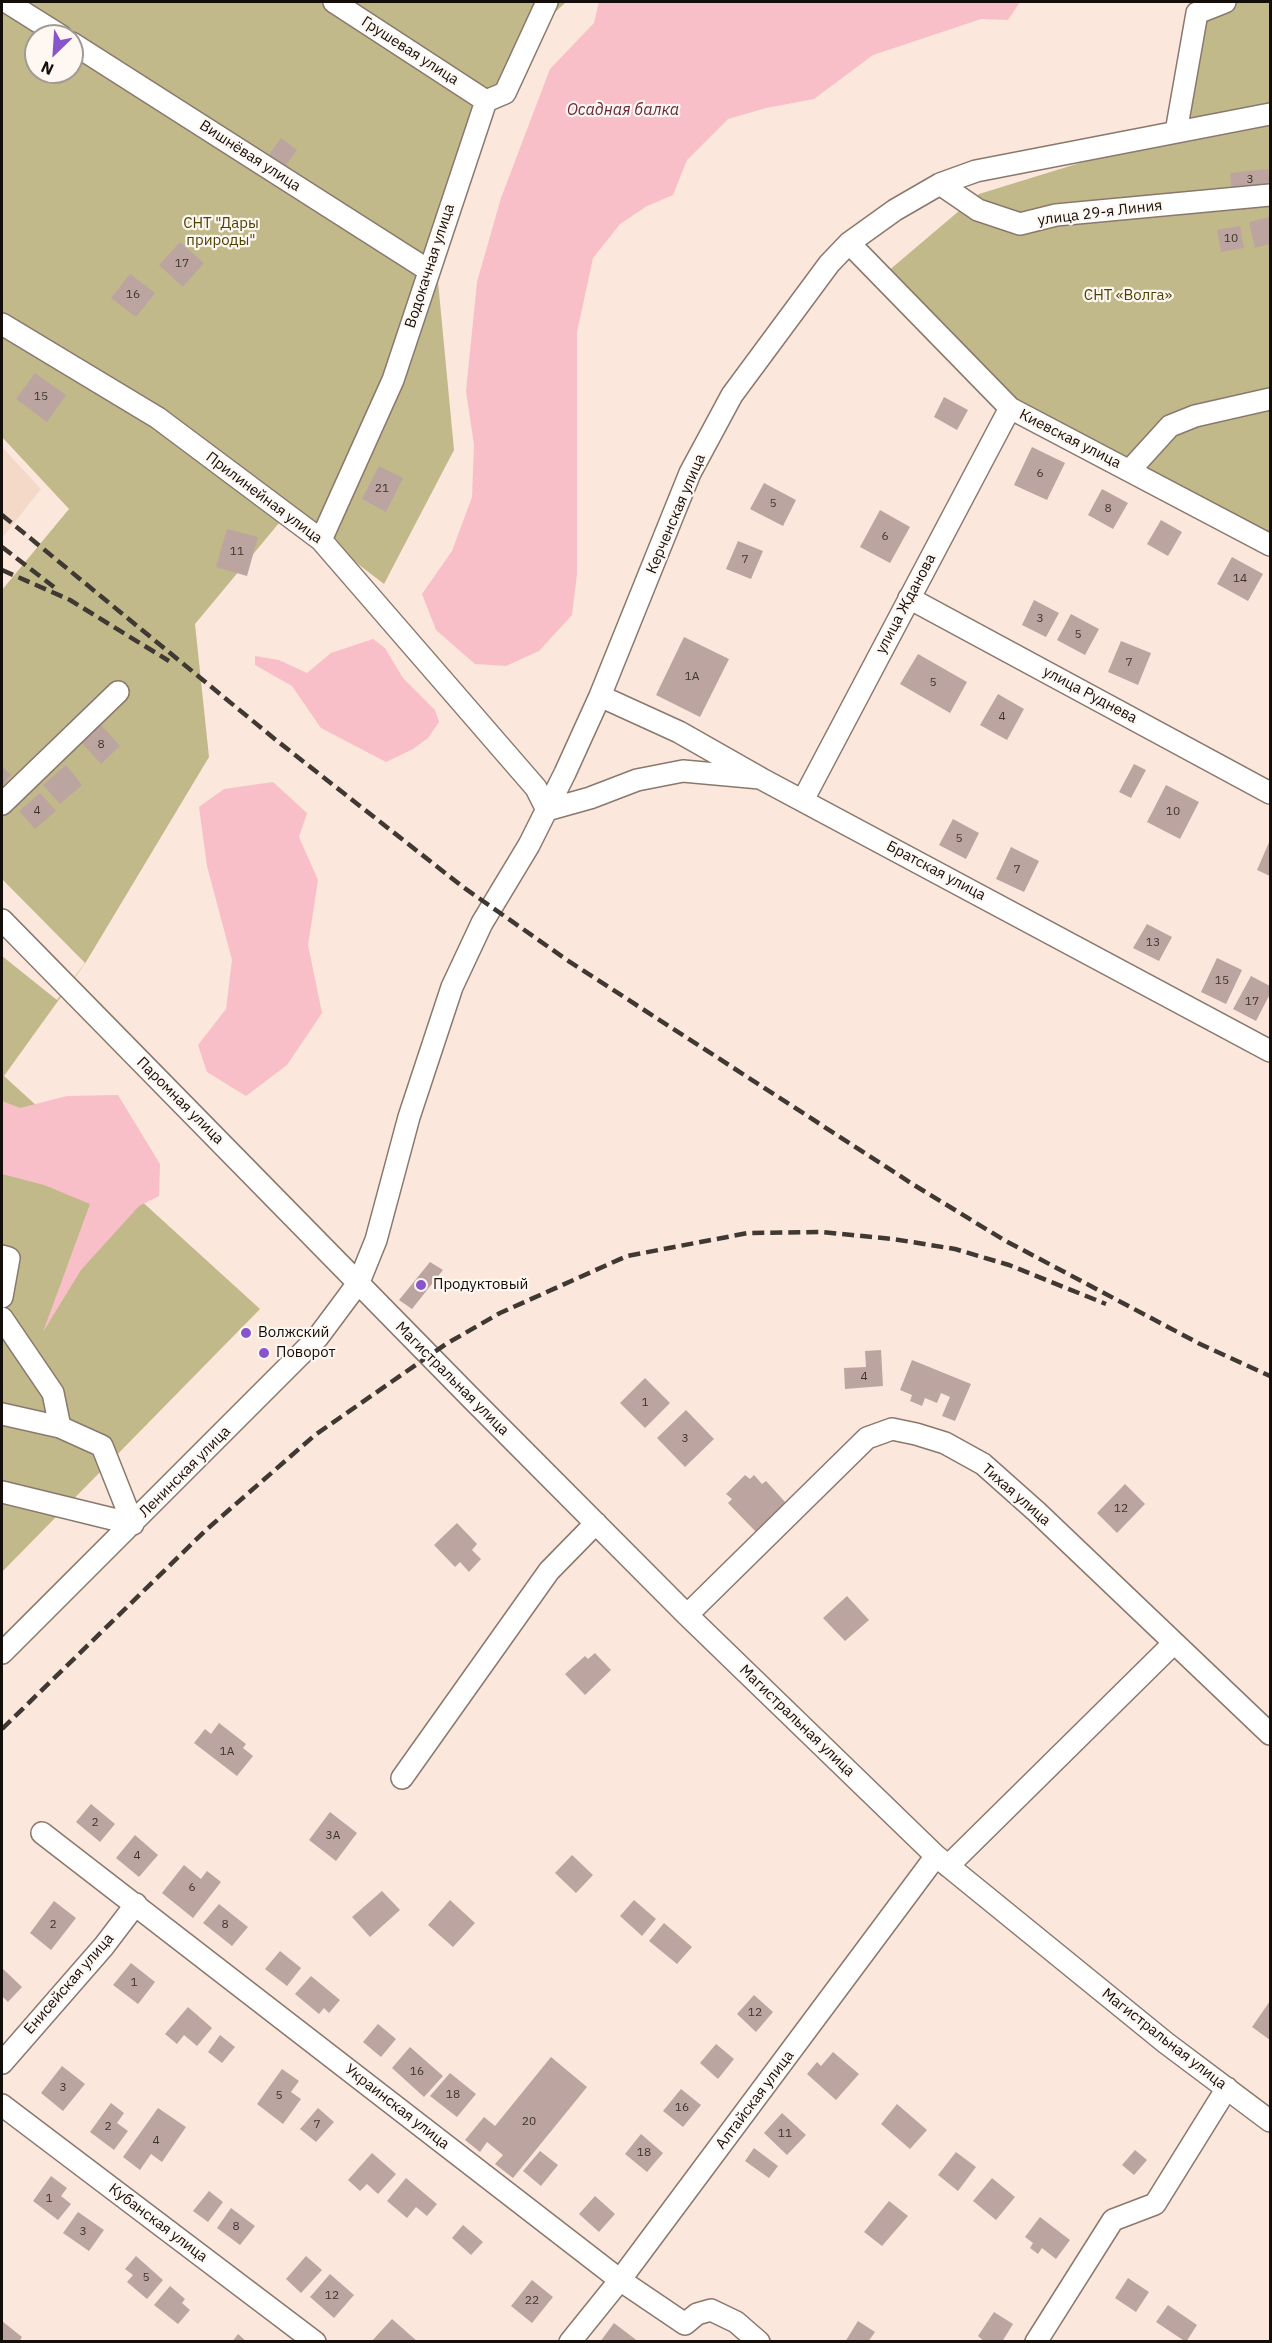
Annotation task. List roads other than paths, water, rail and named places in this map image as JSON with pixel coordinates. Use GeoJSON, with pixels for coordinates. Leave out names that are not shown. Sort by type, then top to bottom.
{"type":"FeatureCollection","features":[{"type":"Feature","properties":{"kind":"street"},"geometry":{"type":"LineString","coordinates":[[7,2],[42,24]]}},
{"type":"Feature","properties":{"kind":"street","name":"Грушевая улица"},"geometry":{"type":"LineString","coordinates":[[334,2],[486,101]]}},
{"type":"Feature","properties":{"kind":"street"},"geometry":{"type":"LineString","coordinates":[[486,101],[505,93],[547,2]]}},
{"type":"Feature","properties":{"kind":"street"},"geometry":{"type":"LineString","coordinates":[[1176,132],[1197,13],[1225,2]]}},
{"type":"Feature","properties":{"kind":"street","name":"Вишнёвая улица"},"geometry":{"type":"LineString","coordinates":[[84,51],[428,270]]}},
{"type":"Feature","properties":{"kind":"street","name":"Водокачная улица"},"geometry":{"type":"LineString","coordinates":[[321,540],[393,380],[486,101]]}},
{"type":"Feature","properties":{"kind":"street","name":"Керченская улица"},"geometry":{"type":"LineString","coordinates":[[529,845],[600,696],[690,473],[732,394],[829,264],[849,243],[895,210],[940,184],[976,171],[1270,114]]}},
{"type":"Feature","properties":{"kind":"street","name":"улица 29-я Линия"},"geometry":{"type":"LineString","coordinates":[[940,184],[978,210],[1020,224],[1056,215],[1270,195]]}},
{"type":"Feature","properties":{"kind":"street","name":"Киевская улица"},"geometry":{"type":"LineString","coordinates":[[849,243],[1010,408],[1270,545]]}},
{"type":"Feature","properties":{"kind":"street","name":"Прилинейная улица"},"geometry":{"type":"LineString","coordinates":[[2,324],[158,418],[321,540],[536,788],[547,810]]}},
{"type":"Feature","properties":{"kind":"street"},"geometry":{"type":"LineString","coordinates":[[1130,470],[1170,426],[1195,416],[1270,399]]}},
{"type":"Feature","properties":{"kind":"street","name":"улица Жданова"},"geometry":{"type":"LineString","coordinates":[[803,800],[1010,408]]}},
{"type":"Feature","properties":{"kind":"street","name":"улица Руднева"},"geometry":{"type":"LineString","coordinates":[[909,598],[1270,793]]}},
{"type":"Feature","properties":{"kind":"street"},"geometry":{"type":"LineString","coordinates":[[2,804],[118,692]]}},
{"type":"Feature","properties":{"kind":"street","name":"Братская улица"},"geometry":{"type":"LineString","coordinates":[[600,696],[679,732],[760,778],[1270,1051]]}},
{"type":"Feature","properties":{"kind":"street"},"geometry":{"type":"LineString","coordinates":[[547,810],[590,798],[637,780],[683,771],[760,778]]}},
{"type":"Feature","properties":{"kind":"street","name":"Ленинская улица"},"geometry":{"type":"LineString","coordinates":[[2,1653],[11,1632],[133,1524],[318,1337],[359,1282],[379,1231],[409,1117],[452,987],[482,923],[529,845]]}},
{"type":"Feature","properties":{"kind":"street","name":"Паромная улица"},"geometry":{"type":"LineString","coordinates":[[2,920],[359,1282]]}},
{"type":"Feature","properties":{"kind":"street"},"geometry":{"type":"LineString","coordinates":[[2,1256],[9,1258],[2,1297]]}},
{"type":"Feature","properties":{"kind":"street","name":"Магистральная улица"},"geometry":{"type":"LineString","coordinates":[[359,1282],[414,1341],[687,1615],[942,1861],[1166,2043],[1270,2121]]}},
{"type":"Feature","properties":{"kind":"street"},"geometry":{"type":"LineString","coordinates":[[2,1318],[53,1393],[60,1427]]}},
{"type":"Feature","properties":{"kind":"street"},"geometry":{"type":"LineString","coordinates":[[2,1414],[60,1427],[102,1446],[133,1524]]}},
{"type":"Feature","properties":{"kind":"street","name":"Тихая улица"},"geometry":{"type":"LineString","coordinates":[[687,1615],[867,1438],[892,1429],[945,1443],[982,1464],[1037,1512],[1270,1734]]}},
{"type":"Feature","properties":{"kind":"street"},"geometry":{"type":"LineString","coordinates":[[2,1492],[133,1524]]}},
{"type":"Feature","properties":{"kind":"street"},"geometry":{"type":"LineString","coordinates":[[402,1778],[549,1571],[596,1523]]}},
{"type":"Feature","properties":{"kind":"street","name":"Алтайская улица"},"geometry":{"type":"LineString","coordinates":[[570,2342],[942,1861],[1174,1643]]}},
{"type":"Feature","properties":{"kind":"street","name":"Украинская улица"},"geometry":{"type":"LineString","coordinates":[[42,1833],[620,2280],[685,2324],[697,2314],[711,2310],[736,2322],[759,2342]]}},
{"type":"Feature","properties":{"kind":"street","name":"Енисейская улица"},"geometry":{"type":"LineString","coordinates":[[2,2063],[104,1946],[136,1904]]}},
{"type":"Feature","properties":{"kind":"street"},"geometry":{"type":"LineString","coordinates":[[1036,2342],[1113,2220],[1155,2204],[1227,2088]]}},
{"type":"Feature","properties":{"kind":"street","name":"Кубанская улица"},"geometry":{"type":"LineString","coordinates":[[2,2105],[315,2342]]}},
{"type":"Feature","properties":{"kind":"water","name":"Осадная балка"},"geometry":{"type":"Polygon","coordinates":[[[599,2],[1020,2],[1008,20],[981,19],[873,55],[814,99],[766,108],[728,119],[687,160],[673,195],[647,206],[620,224],[593,258],[577,332],[577,574],[572,615],[539,651],[506,666],[475,664],[436,630],[422,594],[452,551],[472,497],[474,445],[466,391],[477,282],[501,198],[550,69],[594,23],[599,2]]]}},
{"type":"Feature","properties":{"kind":"water"},"geometry":{"type":"Polygon","coordinates":[[[373,639],[385,648],[403,678],[435,710],[439,722],[428,738],[413,749],[386,762],[321,728],[292,686],[255,665],[255,656],[279,660],[307,673],[331,653],[373,639]]]}},
{"type":"Feature","properties":{"kind":"water"},"geometry":{"type":"Polygon","coordinates":[[[273,782],[307,813],[299,837],[318,880],[308,945],[322,1013],[287,1065],[246,1096],[207,1072],[198,1045],[226,1009],[232,960],[207,866],[199,807],[224,789],[273,782]]]}},
{"type":"Feature","properties":{"kind":"water"},"geometry":{"type":"Polygon","coordinates":[[[118,1095],[160,1164],[159,1196],[139,1206],[81,1270],[43,1332],[90,1204],[44,1185],[2,1174],[2,1101],[20,1108],[67,1096],[118,1095]]]}},
{"type":"Feature","properties":{"kind":"railway"},"geometry":{"type":"LineString","coordinates":[[2,515],[276,740],[463,887],[567,960],[914,1185],[1004,1240],[1200,1344],[1270,1376]]}},
{"type":"Feature","properties":{"kind":"railway"},"geometry":{"type":"LineString","coordinates":[[2,547],[54,587]]}},
{"type":"Feature","properties":{"kind":"railway"},"geometry":{"type":"LineString","coordinates":[[2,570],[70,600],[169,661]]}},
{"type":"Feature","properties":{"kind":"railway"},"geometry":{"type":"LineString","coordinates":[[2,1729],[206,1530],[315,1435],[446,1344],[500,1313],[627,1256],[748,1233],[822,1232],[893,1239],[955,1249],[1009,1265],[1106,1304]]}},
{"type":"Feature","properties":{"kind":"place","name":"Продуктовый"},"geometry":{"type":"Point","coordinates":[421,1285]}},
{"type":"Feature","properties":{"kind":"place","name":"Волжский"},"geometry":{"type":"Point","coordinates":[246,1333]}},
{"type":"Feature","properties":{"kind":"place","name":"Поворот"},"geometry":{"type":"Point","coordinates":[264,1353]}},
{"type":"Feature","properties":{"kind":"park label","name":"СНТ \"Дары природы\""},"geometry":{"type":"Point","coordinates":[221,232]}},
{"type":"Feature","properties":{"kind":"park label","name":"СНТ «Волга»"},"geometry":{"type":"Point","coordinates":[1128,296]}}]}
